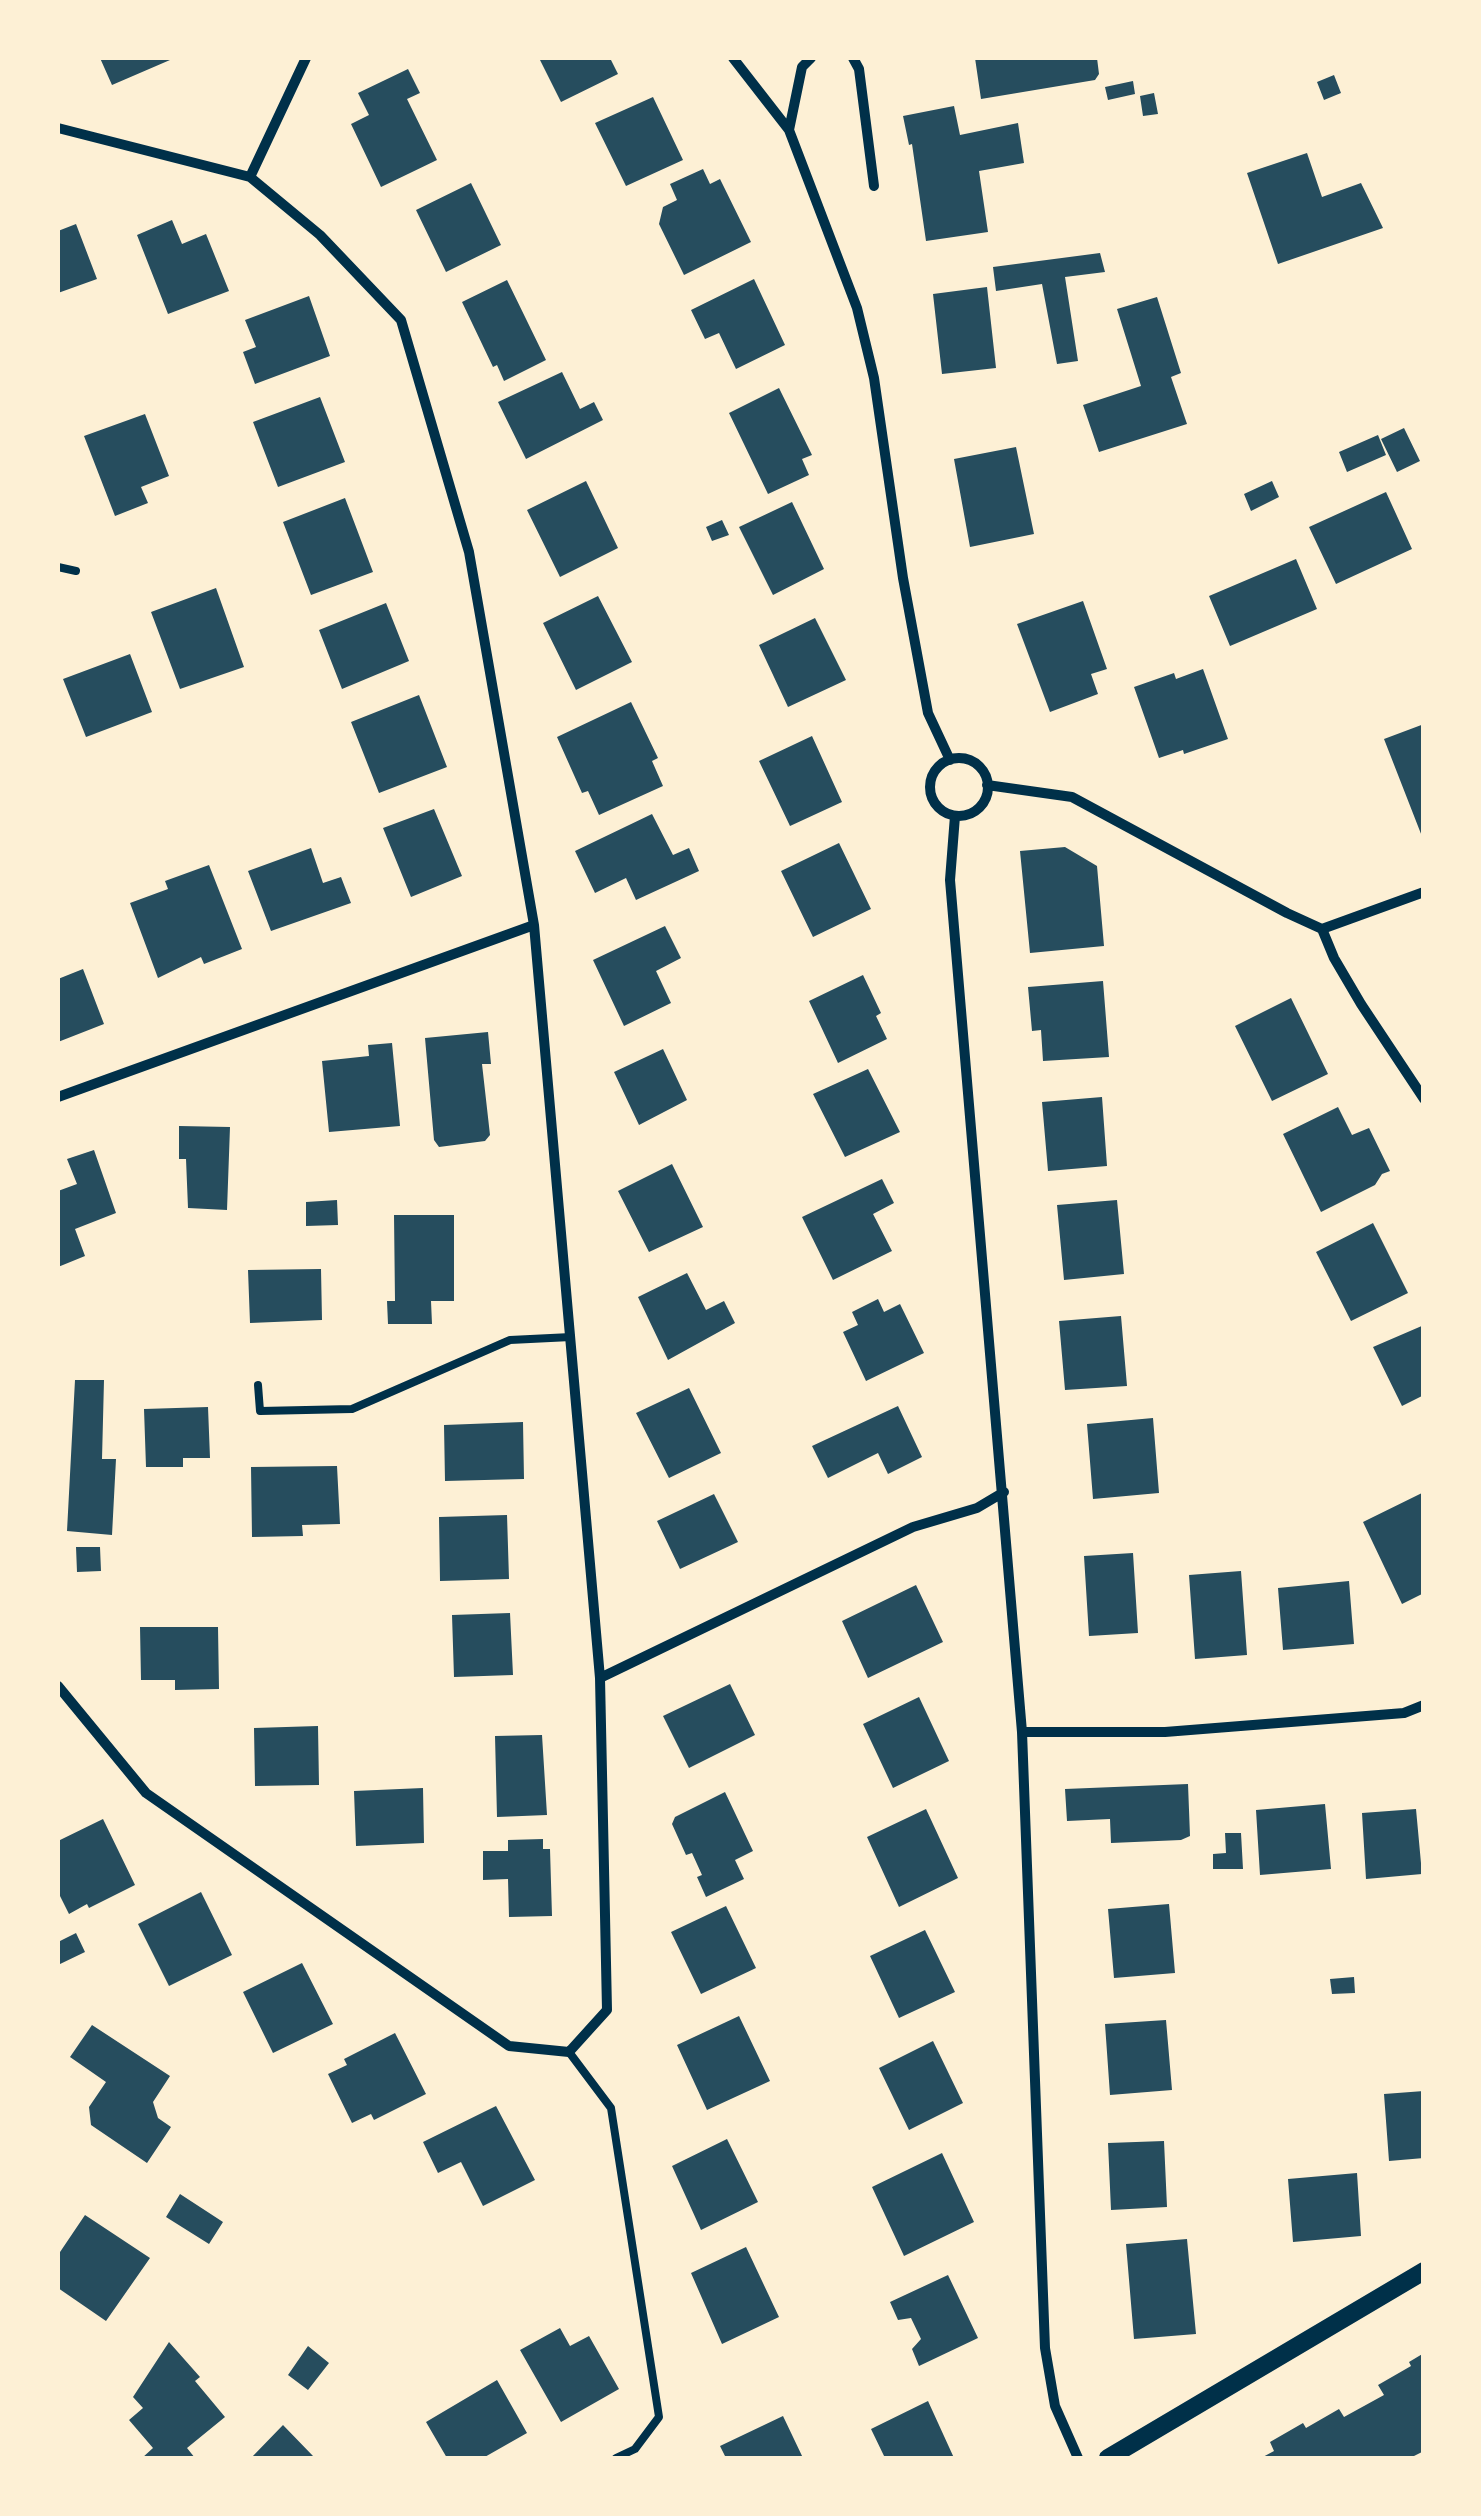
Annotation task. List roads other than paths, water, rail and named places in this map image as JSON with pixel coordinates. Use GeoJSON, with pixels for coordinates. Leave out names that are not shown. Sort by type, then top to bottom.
{"type":"FeatureCollection","features":[{"type":"Feature","properties":{"kind":"street"},"geometry":{"type":"LineString","coordinates":[[250,177],[306,58]]}},
{"type":"Feature","properties":{"kind":"street"},"geometry":{"type":"LineString","coordinates":[[732,58],[789,130],[861,326],[874,378],[903,578],[928,713],[950,760]]}},
{"type":"Feature","properties":{"kind":"street"},"geometry":{"type":"LineString","coordinates":[[789,130],[802,67],[811,58]]}},
{"type":"Feature","properties":{"kind":"street"},"geometry":{"type":"LineString","coordinates":[[853,58],[859,69],[874,186]]}},
{"type":"Feature","properties":{"kind":"street"},"geometry":{"type":"LineString","coordinates":[[58,128],[250,177],[320,235],[401,320],[469,552],[534,926],[600,1678],[607,2010],[569,2052],[509,2046],[146,1793],[58,1686]]}},
{"type":"Feature","properties":{"kind":"street"},"geometry":{"type":"LineString","coordinates":[[950,760],[974,763],[987,784],[984,801],[978,808],[955,816],[938,808],[930,790],[934,772],[950,760]]}},
{"type":"Feature","properties":{"kind":"street"},"geometry":{"type":"LineString","coordinates":[[987,784],[1072,797],[1322,929],[1360,1004],[1424,1099]]}},
{"type":"Feature","properties":{"kind":"street"},"geometry":{"type":"LineString","coordinates":[[955,816],[950,880],[1022,1732],[1045,2348],[1055,2406],[1078,2458]]}},
{"type":"Feature","properties":{"kind":"street"},"geometry":{"type":"LineString","coordinates":[[1322,929],[1424,892]]}},
{"type":"Feature","properties":{"kind":"street"},"geometry":{"type":"LineString","coordinates":[[58,1097],[534,926]]}},
{"type":"Feature","properties":{"kind":"street"},"geometry":{"type":"LineString","coordinates":[[600,1678],[913,1527],[977,1508],[1004,1492]]}},
{"type":"Feature","properties":{"kind":"street"},"geometry":{"type":"LineString","coordinates":[[1022,1732],[1164,1732],[1404,1714],[1424,1705]]}},
{"type":"Feature","properties":{"kind":"street"},"geometry":{"type":"LineString","coordinates":[[1108,2458],[1424,2271]]}},
{"type":"Feature","properties":{"kind":"lane"},"geometry":{"type":"LineString","coordinates":[[58,566],[76,571]]}},
{"type":"Feature","properties":{"kind":"lane"},"geometry":{"type":"LineString","coordinates":[[258,1386],[260,1411],[352,1409],[510,1340],[571,1337]]}},
{"type":"Feature","properties":{"kind":"lane"},"geometry":{"type":"LineString","coordinates":[[569,2052],[611,2108],[659,2416],[635,2449],[616,2458]]}}]}
